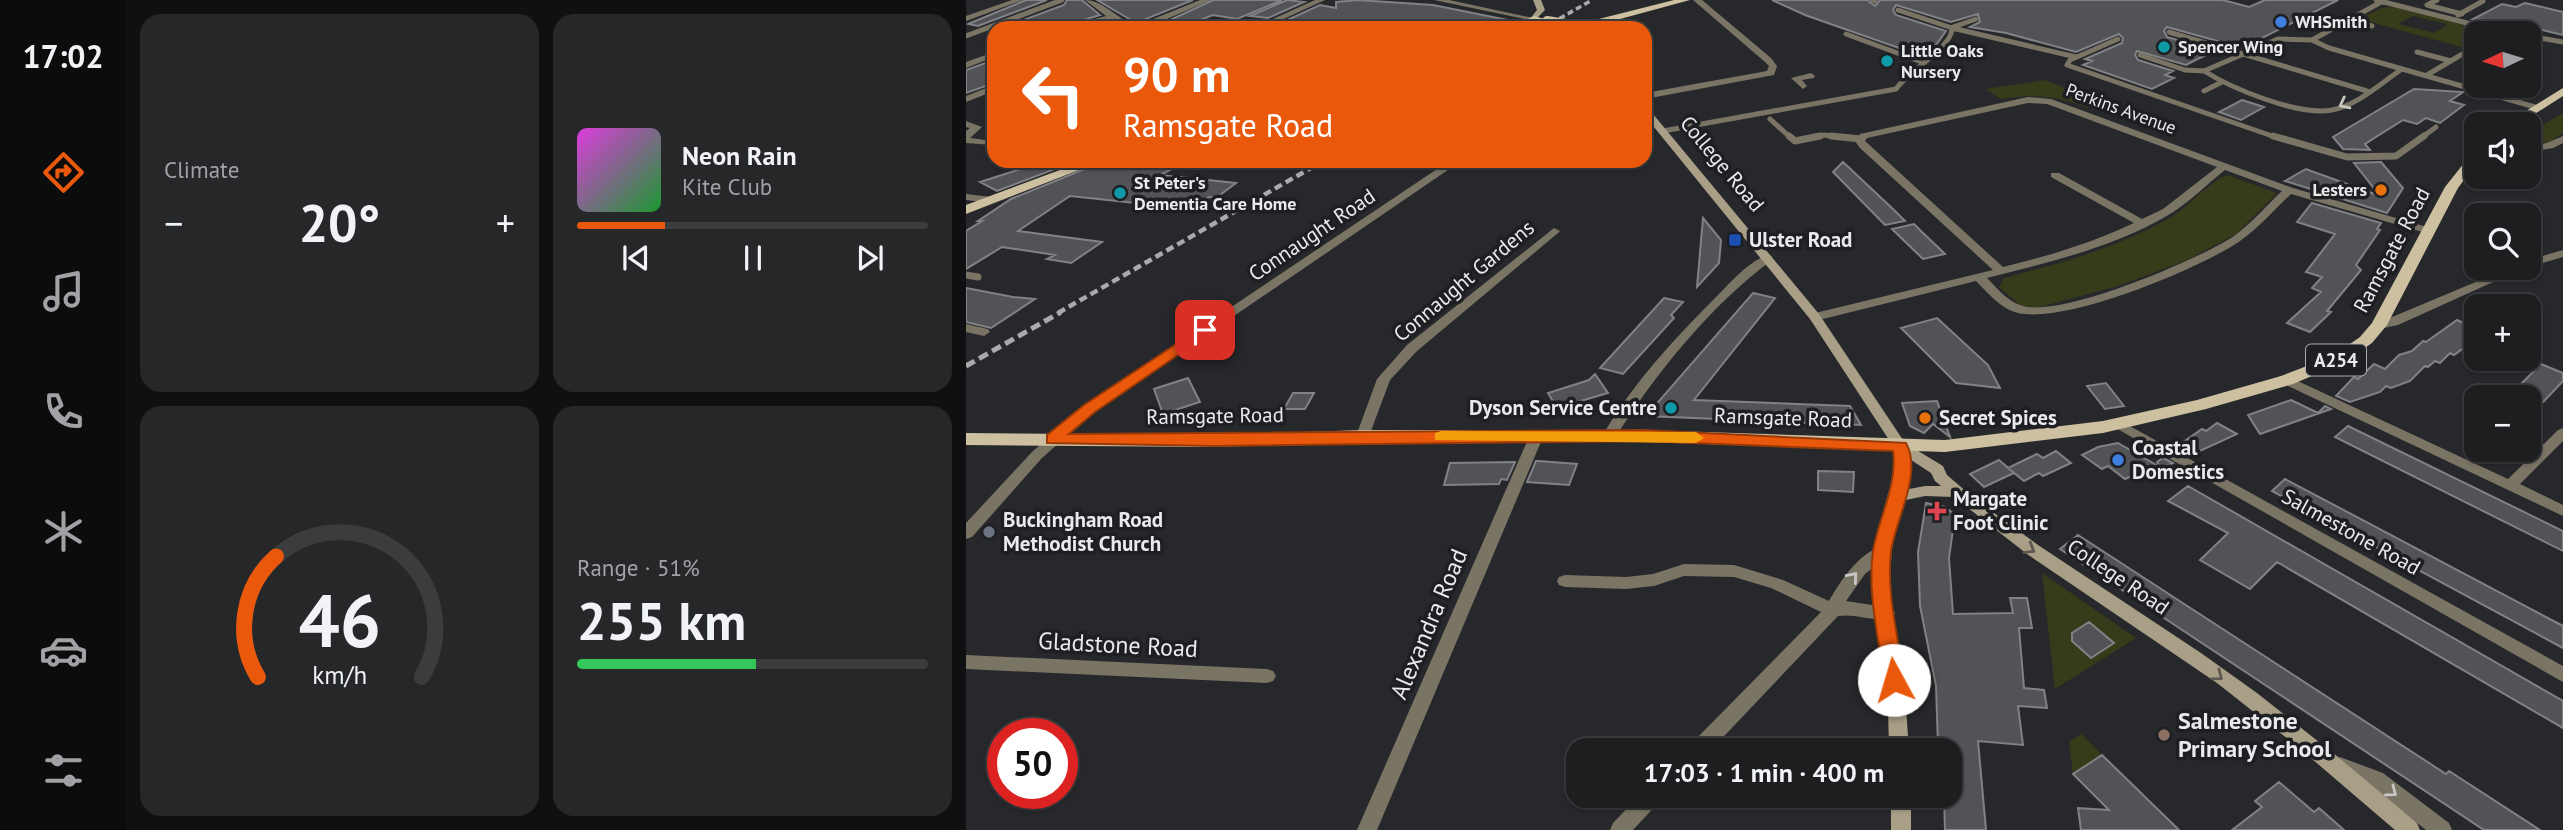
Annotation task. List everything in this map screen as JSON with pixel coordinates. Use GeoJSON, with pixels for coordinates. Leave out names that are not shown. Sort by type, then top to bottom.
{"type":"FeatureCollection","features":[{"type":"Feature","properties":{"kind":"main road"},"geometry":{"type":"LineString","coordinates":[[1530,21],[1541,10],[1537,0]]}},
{"type":"Feature","properties":{"kind":"main road"},"geometry":{"type":"LineString","coordinates":[[1606,21],[1685,0]]}},
{"type":"Feature","properties":{"kind":"main road"},"geometry":{"type":"LineString","coordinates":[[1534,19],[1547,21]]}},
{"type":"Feature","properties":{"kind":"main road"},"geometry":{"type":"LineString","coordinates":[[2528,112],[2563,91]]}},
{"type":"Feature","properties":{"kind":"main road","name":"College Road"},"geometry":{"type":"LineString","coordinates":[[1652,118],[1815,317],[1900,446],[1938,470],[1940,477],[1956,492],[2011,537],[2196,659],[2336,764],[2410,830]]}},
{"type":"Feature","properties":{"kind":"main road"},"geometry":{"type":"LineString","coordinates":[[966,210],[1077,168]]}},
{"type":"Feature","properties":{"kind":"main road","name":"Ramsgate Road"},"geometry":{"type":"LineString","coordinates":[[966,439],[1215,441],[1363,436],[1610,435],[1945,446],[2119,424],[2287,380],[2339,359],[2366,340],[2379,325],[2452,187],[2464,172]]}},
{"type":"Feature","properties":{"kind":"main road"},"geometry":{"type":"LineString","coordinates":[[1898,738],[1881,581],[1882,552],[1903,461],[1900,446]]}},
{"type":"Feature","properties":{"kind":"main road"},"geometry":{"type":"LineString","coordinates":[[1896,498],[1925,491],[1956,492]]}},
{"type":"Feature","properties":{"kind":"main road"},"geometry":{"type":"LineString","coordinates":[[1901,808],[1901,830]]}},
{"type":"Feature","properties":{"kind":"street"},"geometry":{"type":"LineString","coordinates":[[966,19],[1019,0]]}},
{"type":"Feature","properties":{"kind":"street"},"geometry":{"type":"LineString","coordinates":[[1089,0],[1120,21]]}},
{"type":"Feature","properties":{"kind":"street"},"geometry":{"type":"LineString","coordinates":[[1156,21],[1207,0]]}},
{"type":"Feature","properties":{"kind":"street"},"geometry":{"type":"LineString","coordinates":[[1273,21],[1321,0]]}},
{"type":"Feature","properties":{"kind":"street"},"geometry":{"type":"LineString","coordinates":[[1438,0],[1534,19]]}},
{"type":"Feature","properties":{"kind":"street"},"geometry":{"type":"LineString","coordinates":[[1697,0],[1768,61],[1773,66],[1770,73]]}},
{"type":"Feature","properties":{"kind":"street"},"geometry":{"type":"LineString","coordinates":[[1095,21],[1112,17]]}},
{"type":"Feature","properties":{"kind":"street"},"geometry":{"type":"LineString","coordinates":[[966,65],[987,57]]}},
{"type":"Feature","properties":{"kind":"street"},"geometry":{"type":"LineString","coordinates":[[1652,95],[1770,73],[1795,78],[1811,76]]}},
{"type":"Feature","properties":{"kind":"street"},"geometry":{"type":"LineString","coordinates":[[1795,78],[1803,86]]}},
{"type":"Feature","properties":{"kind":"street"},"geometry":{"type":"LineString","coordinates":[[966,99],[987,91]]}},
{"type":"Feature","properties":{"kind":"street","name":"Perkins Avenue"},"geometry":{"type":"LineString","coordinates":[[1861,139],[1872,132],[2042,100],[2289,190],[2430,231]]}},
{"type":"Feature","properties":{"kind":"street"},"geometry":{"type":"LineString","coordinates":[[966,124],[977,127],[966,138]]}},
{"type":"Feature","properties":{"kind":"street"},"geometry":{"type":"LineString","coordinates":[[966,138],[987,142]]}},
{"type":"Feature","properties":{"kind":"street"},"geometry":{"type":"LineString","coordinates":[[1861,139],[1863,146],[2001,271]]}},
{"type":"Feature","properties":{"kind":"street"},"geometry":{"type":"LineString","coordinates":[[2541,147],[2563,139]]}},
{"type":"Feature","properties":{"kind":"street"},"geometry":{"type":"LineString","coordinates":[[1815,317],[2062,257],[2144,224],[2176,205],[2224,166]]}},
{"type":"Feature","properties":{"kind":"street","name":"Connaught Road"},"geometry":{"type":"LineString","coordinates":[[966,533],[1053,439],[1090,408],[1446,168]]}},
{"type":"Feature","properties":{"kind":"street"},"geometry":{"type":"LineString","coordinates":[[2069,172],[2050,177],[2144,224]]}},
{"type":"Feature","properties":{"kind":"street"},"geometry":{"type":"LineString","coordinates":[[1979,277],[2011,306],[2029,311],[2121,290],[2188,265],[2235,240],[2289,190]]}},
{"type":"Feature","properties":{"kind":"street"},"geometry":{"type":"LineString","coordinates":[[966,197],[992,200]]}},
{"type":"Feature","properties":{"kind":"street","name":"Connaught Gardens"},"geometry":{"type":"LineString","coordinates":[[1363,436],[1384,379],[1412,348],[1554,231]]}},
{"type":"Feature","properties":{"kind":"street"},"geometry":{"type":"LineString","coordinates":[[2541,260],[2563,253]]}},
{"type":"Feature","properties":{"kind":"street"},"geometry":{"type":"LineString","coordinates":[[1610,435],[1622,411],[1722,297],[1753,266],[1768,258]]}},
{"type":"Feature","properties":{"kind":"street"},"geometry":{"type":"LineString","coordinates":[[2379,325],[2394,322],[2490,280]]}},
{"type":"Feature","properties":{"kind":"street"},"geometry":{"type":"LineString","coordinates":[[966,328],[985,332]]}},
{"type":"Feature","properties":{"kind":"street"},"geometry":{"type":"LineString","coordinates":[[2287,380],[2563,511]]}},
{"type":"Feature","properties":{"kind":"street","name":"Salmestone Road"},"geometry":{"type":"LineString","coordinates":[[2119,424],[2563,675]]}},
{"type":"Feature","properties":{"kind":"street"},"geometry":{"type":"LineString","coordinates":[[2510,485],[2563,433]]}},
{"type":"Feature","properties":{"kind":"street","name":"Alexandra Road"},"geometry":{"type":"LineString","coordinates":[[1367,830],[1536,437]]}},
{"type":"Feature","properties":{"kind":"street"},"geometry":{"type":"LineString","coordinates":[[1710,738],[1833,610],[1843,590],[1867,561],[1882,552]]}},
{"type":"Feature","properties":{"kind":"street"},"geometry":{"type":"LineString","coordinates":[[1565,580],[1626,583],[1654,580],[1684,570],[1734,571],[1777,584],[1833,610],[1852,607],[1886,613]]}},
{"type":"Feature","properties":{"kind":"street","name":"Gladstone Road"},"geometry":{"type":"LineString","coordinates":[[966,663],[1267,676]]}},
{"type":"Feature","properties":{"kind":"street"},"geometry":{"type":"LineString","coordinates":[[2336,764],[2376,779],[2442,830]]}},
{"type":"Feature","properties":{"kind":"street"},"geometry":{"type":"LineString","coordinates":[[1620,830],[1641,808]]}},
{"type":"Feature","properties":{"kind":"lane"},"geometry":{"type":"LineString","coordinates":[[1006,21],[1062,0]]}},
{"type":"Feature","properties":{"kind":"lane"},"geometry":{"type":"LineString","coordinates":[[2437,0],[2427,5],[2462,13]]}},
{"type":"Feature","properties":{"kind":"lane"},"geometry":{"type":"LineString","coordinates":[[2204,71],[2278,39],[2312,40],[2381,1],[2464,21]]}},
{"type":"Feature","properties":{"kind":"lane"},"geometry":{"type":"LineString","coordinates":[[2451,18],[2483,1]]}},
{"type":"Feature","properties":{"kind":"lane"},"geometry":{"type":"LineString","coordinates":[[1898,10],[1952,28],[2076,57]]}},
{"type":"Feature","properties":{"kind":"lane"},"geometry":{"type":"LineString","coordinates":[[2451,18],[2464,22]]}},
{"type":"Feature","properties":{"kind":"lane"},"geometry":{"type":"LineString","coordinates":[[1952,28],[1976,19]]}},
{"type":"Feature","properties":{"kind":"lane"},"geometry":{"type":"LineString","coordinates":[[2346,20],[2372,26]]}},
{"type":"Feature","properties":{"kind":"lane"},"geometry":{"type":"LineString","coordinates":[[966,36],[987,28]]}},
{"type":"Feature","properties":{"kind":"lane"},"geometry":{"type":"LineString","coordinates":[[1663,131],[1896,89],[1899,80],[1919,61],[1947,42],[1952,36],[1952,28]]}},
{"type":"Feature","properties":{"kind":"lane"},"geometry":{"type":"LineString","coordinates":[[2169,32],[2367,91]]}},
{"type":"Feature","properties":{"kind":"lane"},"geometry":{"type":"LineString","coordinates":[[1846,34],[1919,61]]}},
{"type":"Feature","properties":{"kind":"lane"},"geometry":{"type":"LineString","coordinates":[[2541,38],[2563,42]]}},
{"type":"Feature","properties":{"kind":"lane"},"geometry":{"type":"LineString","coordinates":[[2118,39],[2067,63],[2071,68],[2302,145],[2347,157],[2396,156],[2436,127]]}},
{"type":"Feature","properties":{"kind":"lane"},"geometry":{"type":"LineString","coordinates":[[2312,40],[2319,45],[2535,107]]}},
{"type":"Feature","properties":{"kind":"lane"},"geometry":{"type":"LineString","coordinates":[[2417,52],[2451,61]]}},
{"type":"Feature","properties":{"kind":"lane"},"geometry":{"type":"LineString","coordinates":[[2427,75],[2464,54]]}},
{"type":"Feature","properties":{"kind":"lane"},"geometry":{"type":"LineString","coordinates":[[2140,55],[2185,69],[2204,71],[2222,82],[2323,111],[2342,107],[2402,69]]}},
{"type":"Feature","properties":{"kind":"lane"},"geometry":{"type":"LineString","coordinates":[[2204,91],[2222,82]]}},
{"type":"Feature","properties":{"kind":"lane"},"geometry":{"type":"LineString","coordinates":[[2238,87],[2249,82]]}},
{"type":"Feature","properties":{"kind":"lane"},"geometry":{"type":"LineString","coordinates":[[1770,119],[1795,141],[1824,135],[1861,139]]}},
{"type":"Feature","properties":{"kind":"lane"},"geometry":{"type":"LineString","coordinates":[[2302,145],[2314,138]]}},
{"type":"Feature","properties":{"kind":"lane"},"geometry":{"type":"LineString","coordinates":[[966,275],[978,277]]}},
{"type":"Feature","properties":{"kind":"green space"},"geometry":{"type":"Polygon","coordinates":[[[2393,7],[2464,25],[2464,45],[2461,47],[2360,19],[2381,8],[2393,7]],[[2413,16],[2398,24],[2434,33],[2447,25],[2413,16]]]}},
{"type":"Feature","properties":{"kind":"green space"},"geometry":{"type":"Polygon","coordinates":[[[2045,80],[2095,100],[2104,100],[2087,108],[2065,100],[2045,97],[2001,99],[1985,89],[2045,80]]]}},
{"type":"Feature","properties":{"kind":"green space"},"geometry":{"type":"Polygon","coordinates":[[[2563,113],[2563,133],[2545,146],[2541,146],[2541,126],[2563,113]]]}},
{"type":"Feature","properties":{"kind":"green space"},"geometry":{"type":"Polygon","coordinates":[[[2227,175],[2277,193],[2236,234],[2185,261],[2118,286],[2036,308],[2020,305],[1999,287],[2004,278],[2090,253],[2151,228],[2171,217],[2227,175]]]}},
{"type":"Feature","properties":{"kind":"green space"},"geometry":{"type":"Polygon","coordinates":[[[2042,573],[2136,638],[2055,689],[2042,573]]]}},
{"type":"Feature","properties":{"kind":"green space"},"geometry":{"type":"Polygon","coordinates":[[[2081,734],[2102,755],[2073,774],[2069,742],[2081,734]]]}},
{"type":"Feature","properties":{"kind":"building"},"geometry":{"type":"Polygon","coordinates":[[[1026,0],[1047,0],[978,26],[968,24],[1026,0]]]}},
{"type":"Feature","properties":{"kind":"building"},"geometry":{"type":"Polygon","coordinates":[[[1067,0],[1082,0],[1100,15],[1080,21],[1021,21],[1064,5],[1067,0]]]}},
{"type":"Feature","properties":{"kind":"building"},"geometry":{"type":"Polygon","coordinates":[[[1097,0],[1193,0],[1141,21],[1133,21],[1097,0]]]}},
{"type":"Feature","properties":{"kind":"building"},"geometry":{"type":"Polygon","coordinates":[[[1213,0],[1282,0],[1237,19],[1213,15],[1197,21],[1168,21],[1213,0]]]}},
{"type":"Feature","properties":{"kind":"building"},"geometry":{"type":"Polygon","coordinates":[[[1287,0],[1304,2],[1268,18],[1250,16],[1287,0]]]}},
{"type":"Feature","properties":{"kind":"building"},"geometry":{"type":"Polygon","coordinates":[[[1358,0],[1433,5],[1508,20],[1285,21],[1320,5],[1336,8],[1336,2],[1358,0]]]}},
{"type":"Feature","properties":{"kind":"building"},"geometry":{"type":"Polygon","coordinates":[[[1772,0],[1867,0],[1875,6],[1880,0],[2223,0],[2249,7],[2265,0],[2338,0],[2242,48],[2167,27],[2164,31],[2167,37],[2214,51],[2186,65],[2137,51],[2135,55],[2138,60],[2173,71],[2165,75],[2174,78],[2152,89],[2083,65],[2092,61],[2085,59],[2122,43],[2123,38],[2119,34],[2076,52],[2006,33],[1970,27],[1980,22],[1978,14],[1951,22],[1896,5],[1893,10],[1896,15],[1946,31],[1936,45],[1913,53],[1805,15],[1772,0]]]}},
{"type":"Feature","properties":{"kind":"building"},"geometry":{"type":"Polygon","coordinates":[[[2525,3],[2563,12],[2563,35],[2541,30],[2541,21],[2473,19],[2502,4],[2516,7],[2525,3]]]}},
{"type":"Feature","properties":{"kind":"building"},"geometry":{"type":"Polygon","coordinates":[[[987,62],[987,86],[966,93],[966,70],[987,62]]]}},
{"type":"Feature","properties":{"kind":"building"},"geometry":{"type":"Polygon","coordinates":[[[2414,89],[2463,92],[2450,101],[2464,105],[2440,123],[2426,118],[2417,124],[2403,120],[2365,144],[2370,150],[2343,149],[2333,137],[2414,89]]]}},
{"type":"Feature","properties":{"kind":"building"},"geometry":{"type":"Polygon","coordinates":[[[2242,100],[2264,107],[2241,120],[2219,112],[2242,100]]]}},
{"type":"Feature","properties":{"kind":"building"},"geometry":{"type":"Polygon","coordinates":[[[1843,162],[1905,221],[1885,225],[1833,172],[1843,162]]]}},
{"type":"Feature","properties":{"kind":"building"},"geometry":{"type":"Polygon","coordinates":[[[2381,162],[2403,188],[2387,213],[2285,181],[2306,169],[2380,196],[2354,163],[2381,162]]]}},
{"type":"Feature","properties":{"kind":"building"},"geometry":{"type":"Polygon","coordinates":[[[1024,168],[1058,168],[997,191],[980,182],[1024,168]]]}},
{"type":"Feature","properties":{"kind":"building"},"geometry":{"type":"Polygon","coordinates":[[[1087,168],[1174,168],[1160,175],[1236,183],[1216,198],[1209,197],[1192,209],[1070,196],[1018,231],[1102,242],[1071,263],[1047,259],[1055,255],[1002,247],[966,269],[966,231],[1011,199],[1087,168]]]}},
{"type":"Feature","properties":{"kind":"building"},"geometry":{"type":"Polygon","coordinates":[[[2312,203],[2381,223],[2377,229],[2380,230],[2356,265],[2361,270],[2327,311],[2331,312],[2310,332],[2287,323],[2321,292],[2312,288],[2322,277],[2306,272],[2335,234],[2297,222],[2312,203]]]}},
{"type":"Feature","properties":{"kind":"building"},"geometry":{"type":"Polygon","coordinates":[[[1703,218],[1721,240],[1719,263],[1697,287],[1703,218]]]}},
{"type":"Feature","properties":{"kind":"building"},"geometry":{"type":"Polygon","coordinates":[[[1914,224],[1945,254],[1923,259],[1892,229],[1914,224]]]}},
{"type":"Feature","properties":{"kind":"building"},"geometry":{"type":"Polygon","coordinates":[[[966,288],[1035,299],[991,328],[966,322],[966,288]]]}},
{"type":"Feature","properties":{"kind":"building"},"geometry":{"type":"Polygon","coordinates":[[[1753,293],[1775,298],[1694,400],[1850,406],[1861,425],[1646,416],[1753,293]]]}},
{"type":"Feature","properties":{"kind":"building"},"geometry":{"type":"Polygon","coordinates":[[[1664,298],[1683,302],[1671,315],[1674,318],[1623,374],[1600,368],[1664,298]]]}},
{"type":"Feature","properties":{"kind":"building"},"geometry":{"type":"Polygon","coordinates":[[[1937,318],[1988,365],[2000,388],[1956,383],[1901,328],[1937,318]]]}},
{"type":"Feature","properties":{"kind":"building"},"geometry":{"type":"Polygon","coordinates":[[[2457,320],[2464,323],[2464,348],[2454,355],[2450,353],[2440,363],[2435,361],[2428,367],[2425,366],[2410,381],[2391,388],[2386,386],[2380,392],[2350,402],[2336,396],[2354,377],[2358,379],[2374,364],[2385,369],[2399,355],[2412,351],[2423,341],[2426,342],[2457,320]]]}},
{"type":"Feature","properties":{"kind":"building"},"geometry":{"type":"Polygon","coordinates":[[[2541,364],[2563,373],[2563,381],[2541,404],[2541,385],[2520,385],[2534,371],[2541,371],[2541,364]]]}},
{"type":"Feature","properties":{"kind":"building"},"geometry":{"type":"Polygon","coordinates":[[[1595,374],[1608,393],[1557,408],[1548,393],[1589,380],[1595,374]]]}},
{"type":"Feature","properties":{"kind":"building"},"geometry":{"type":"Polygon","coordinates":[[[1188,378],[1200,402],[1163,414],[1154,389],[1188,378]]]}},
{"type":"Feature","properties":{"kind":"building"},"geometry":{"type":"Polygon","coordinates":[[[2106,383],[2124,406],[2105,409],[2087,386],[2106,383]]]}},
{"type":"Feature","properties":{"kind":"building"},"geometry":{"type":"Polygon","coordinates":[[[1293,393],[1314,393],[1305,409],[1284,409],[1293,393]]]}},
{"type":"Feature","properties":{"kind":"building"},"geometry":{"type":"Polygon","coordinates":[[[2291,400],[2318,413],[2325,406],[2331,409],[2260,434],[2248,415],[2291,400]]]}},
{"type":"Feature","properties":{"kind":"building","name":"Secret Spices"},"geometry":{"type":"Polygon","coordinates":[[[1937,401],[1950,437],[1933,424],[1924,433],[1910,426],[1902,403],[1937,401]]]}},
{"type":"Feature","properties":{"kind":"building"},"geometry":{"type":"Polygon","coordinates":[[[2217,423],[2237,434],[2189,456],[2175,448],[2202,429],[2206,431],[2217,423]]]}},
{"type":"Feature","properties":{"kind":"building"},"geometry":{"type":"Polygon","coordinates":[[[2348,426],[2563,531],[2563,551],[2335,437],[2348,426]]]}},
{"type":"Feature","properties":{"kind":"building","name":"Coastal Domestics"},"geometry":{"type":"Polygon","coordinates":[[[2118,443],[2160,467],[2157,462],[2163,458],[2173,463],[2139,479],[2134,475],[2125,479],[2108,466],[2102,469],[2082,455],[2098,447],[2118,443]]]}},
{"type":"Feature","properties":{"kind":"building"},"geometry":{"type":"Polygon","coordinates":[[[2056,451],[2071,463],[2043,476],[2039,473],[2024,481],[2008,468],[2037,454],[2043,458],[2056,451]]]}},
{"type":"Feature","properties":{"kind":"building"},"geometry":{"type":"Polygon","coordinates":[[[1999,460],[2014,473],[1984,487],[1970,474],[1999,460]]]}},
{"type":"Feature","properties":{"kind":"building"},"geometry":{"type":"Polygon","coordinates":[[[1536,461],[1577,464],[1569,485],[1527,482],[1536,461]]]}},
{"type":"Feature","properties":{"kind":"building"},"geometry":{"type":"Polygon","coordinates":[[[1515,462],[1507,480],[1501,479],[1499,484],[1444,485],[1450,463],[1515,462]]]}},
{"type":"Feature","properties":{"kind":"building"},"geometry":{"type":"Polygon","coordinates":[[[1818,471],[1854,472],[1853,492],[1818,490],[1818,471]]]}},
{"type":"Feature","properties":{"kind":"building"},"geometry":{"type":"Polygon","coordinates":[[[2285,479],[2563,626],[2563,648],[2272,491],[2285,479]]]}},
{"type":"Feature","properties":{"kind":"building"},"geometry":{"type":"Polygon","coordinates":[[[2188,486],[2563,701],[2563,728],[2277,562],[2250,589],[2200,560],[2228,533],[2168,501],[2188,486]]]}},
{"type":"Feature","properties":{"kind":"building"},"geometry":{"type":"Polygon","coordinates":[[[1926,503],[1945,507],[1955,515],[1949,558],[1953,614],[2013,613],[2010,598],[2027,598],[2032,628],[2019,628],[2024,688],[2044,690],[2047,708],[2018,706],[2023,745],[1978,741],[1986,830],[1945,830],[1944,808],[1962,808],[1962,738],[1938,738],[1936,686],[1920,606],[1918,552],[1926,503]]]}},
{"type":"Feature","properties":{"kind":"building"},"geometry":{"type":"Polygon","coordinates":[[[2078,535],[2446,774],[2449,771],[2540,830],[2484,830],[2060,549],[2078,535]]]}},
{"type":"Feature","properties":{"kind":"building"},"geometry":{"type":"Polygon","coordinates":[[[2089,622],[2114,643],[2091,658],[2072,641],[2072,633],[2089,622]]]}},
{"type":"Feature","properties":{"kind":"building"},"geometry":{"type":"Polygon","coordinates":[[[2102,755],[2179,830],[2081,830],[2078,808],[2109,810],[2073,774],[2102,755]]]}},
{"type":"Feature","properties":{"kind":"building"},"geometry":{"type":"Polygon","coordinates":[[[2279,782],[2314,812],[2319,808],[2344,830],[2232,830],[2262,807],[2255,801],[2279,782]]]}},
{"type":"Feature","properties":{"kind":"railway"},"geometry":{"type":"LineString","coordinates":[[1555,21],[1592,0]]}},
{"type":"Feature","properties":{"kind":"railway"},"geometry":{"type":"LineString","coordinates":[[1058,313],[1311,168]]}},
{"type":"Feature","properties":{"kind":"railway"},"geometry":{"type":"LineString","coordinates":[[966,366],[1061,312]]}},
{"type":"Feature","properties":{"kind":"slow traffic"},"geometry":{"type":"LineString","coordinates":[[1441,436],[1610,435],[1696,438]]}},
{"type":"Feature","properties":{"kind":"place","name":"WHSmith"},"geometry":{"type":"Point","coordinates":[2281,22]}},
{"type":"Feature","properties":{"kind":"place","name":"Spencer Wing"},"geometry":{"type":"Point","coordinates":[2164,47]}},
{"type":"Feature","properties":{"kind":"place","name":"Little Oaks Nursery"},"geometry":{"type":"Point","coordinates":[1887,61]}},
{"type":"Feature","properties":{"kind":"place","name":"Lesters"},"geometry":{"type":"Point","coordinates":[2381,190]}},
{"type":"Feature","properties":{"kind":"place","name":"St Peter's Dementia Care Home"},"geometry":{"type":"Point","coordinates":[1120,193]}},
{"type":"Feature","properties":{"kind":"place","name":"Ulster Road"},"geometry":{"type":"Point","coordinates":[1735,240]}},
{"type":"Feature","properties":{"kind":"place","name":"Dyson Service Centre"},"geometry":{"type":"Point","coordinates":[1671,408]}},
{"type":"Feature","properties":{"kind":"place","name":"Secret Spices"},"geometry":{"type":"Point","coordinates":[1925,418]}},
{"type":"Feature","properties":{"kind":"place","name":"Coastal Domestics"},"geometry":{"type":"Point","coordinates":[2118,460]}},
{"type":"Feature","properties":{"kind":"place","name":"Margate Foot Clinic"},"geometry":{"type":"Point","coordinates":[1937,511]}},
{"type":"Feature","properties":{"kind":"place","name":"Buckingham Road Methodist Church"},"geometry":{"type":"Point","coordinates":[989,532]}},
{"type":"Feature","properties":{"kind":"place","name":"Salmestone Primary School"},"geometry":{"type":"Point","coordinates":[2164,735]}},
{"type":"Feature","properties":{"kind":"route"},"geometry":{"type":"LineString","coordinates":[[1205,330],[1090,408],[1053,439],[1215,441],[1363,436],[1573,435],[1900,446],[1903,461],[1896,498],[1886,528],[1881,581],[1894,680]]}}]}
